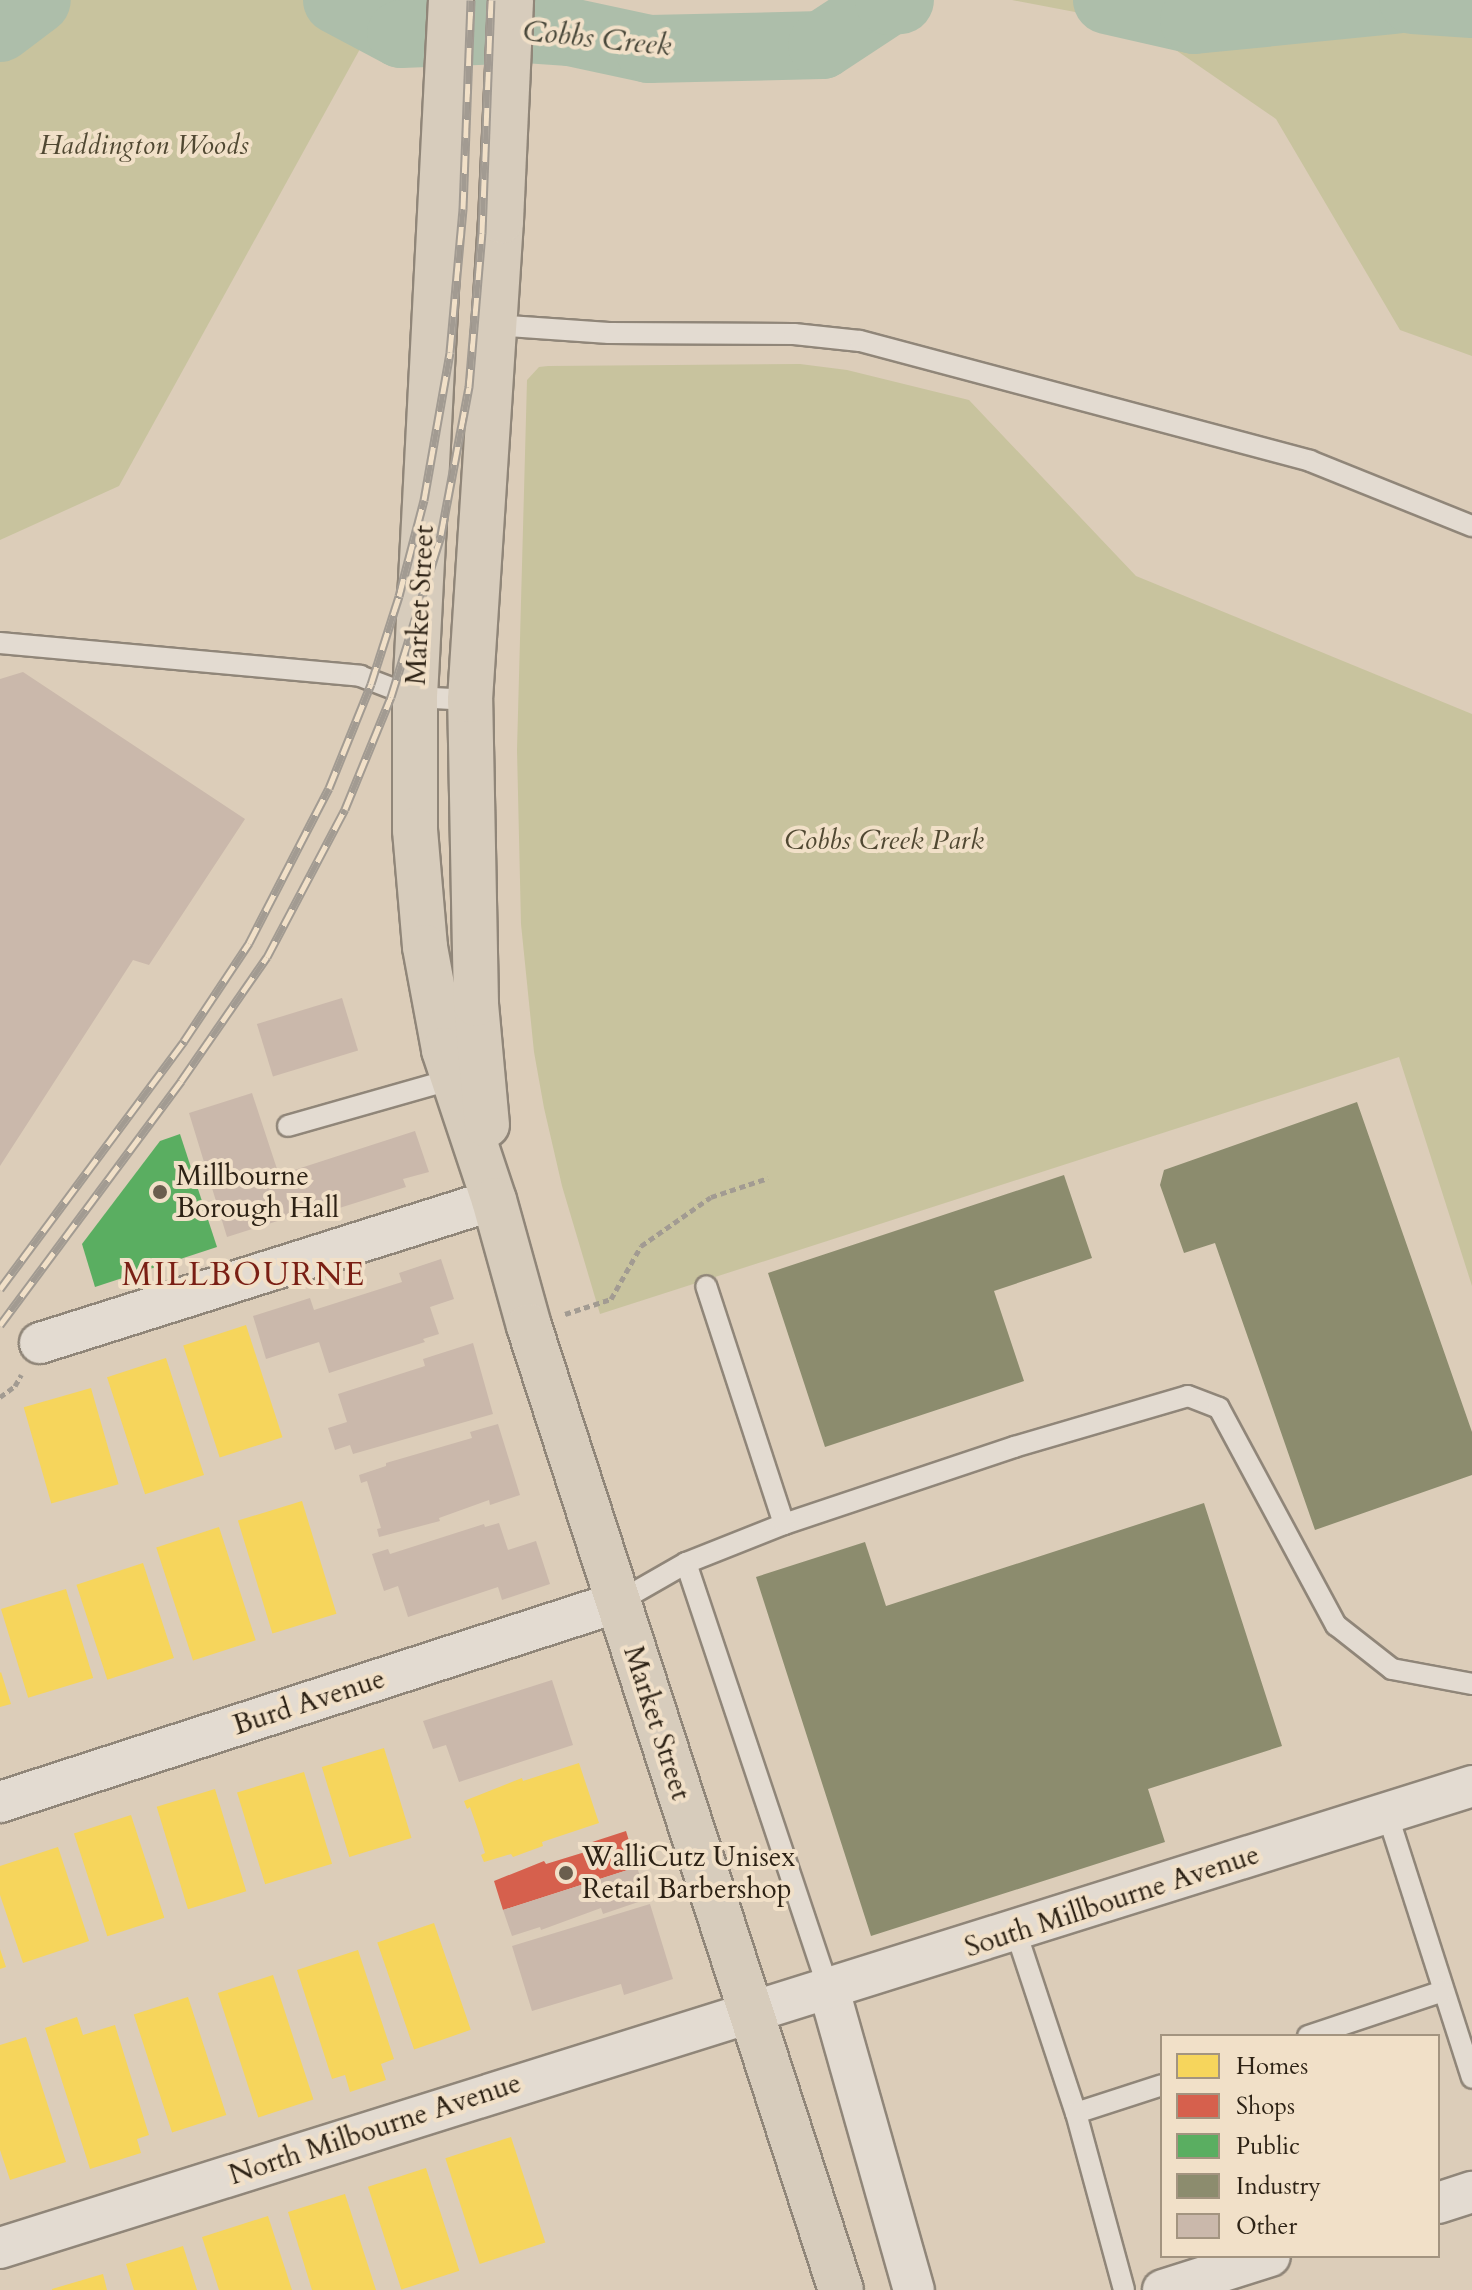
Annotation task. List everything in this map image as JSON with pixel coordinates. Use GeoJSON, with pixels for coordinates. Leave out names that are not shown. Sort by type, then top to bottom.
{"type":"FeatureCollection","features":[{"type":"Feature","properties":{"kind":"main road","name":"Market Street"},"geometry":{"type":"LineString","coordinates":[[451,0],[415,697],[415,830],[425,947],[444,1050],[494,1200],[529,1326],[841,2290]]}},
{"type":"Feature","properties":{"kind":"main road","name":"Market Street"},"geometry":{"type":"LineString","coordinates":[[494,1200],[476,1004],[470,700],[511,1]]}},
{"type":"Feature","properties":{"kind":"street"},"geometry":{"type":"LineString","coordinates":[[40,1343],[494,1200]]}},
{"type":"Feature","properties":{"kind":"street","name":"Burd Avenue"},"geometry":{"type":"LineString","coordinates":[[0,1802],[618,1602]]}},
{"type":"Feature","properties":{"kind":"street","name":"South Millbourne Avenue"},"geometry":{"type":"LineString","coordinates":[[751,2012],[1016,1932],[1472,1786]]}},
{"type":"Feature","properties":{"kind":"street"},"geometry":{"type":"LineString","coordinates":[[829,1990],[914,2290]]}},
{"type":"Feature","properties":{"kind":"street","name":"North Milbourne Avenue"},"geometry":{"type":"LineString","coordinates":[[0,2248],[751,2012]]}},
{"type":"Feature","properties":{"kind":"street"},"geometry":{"type":"LineString","coordinates":[[1440,2202],[1472,2192]]}},
{"type":"Feature","properties":{"kind":"street"},"geometry":{"type":"LineString","coordinates":[[1163,2290],[1264,2258]]}},
{"type":"Feature","properties":{"kind":"lane"},"geometry":{"type":"LineString","coordinates":[[494,325],[609,333],[794,334],[860,341],[1310,461],[1472,526]]}},
{"type":"Feature","properties":{"kind":"lane"},"geometry":{"type":"LineString","coordinates":[[0,643],[360,676],[415,697],[470,700]]}},
{"type":"Feature","properties":{"kind":"lane"},"geometry":{"type":"LineString","coordinates":[[288,1126],[453,1079]]}},
{"type":"Feature","properties":{"kind":"lane"},"geometry":{"type":"LineString","coordinates":[[706,1286],[784,1524]]}},
{"type":"Feature","properties":{"kind":"lane"},"geometry":{"type":"LineString","coordinates":[[618,1602],[686,1563],[784,1524],[1014,1447],[1188,1396],[1219,1408],[1336,1625],[1392,1669],[1472,1684]]}},
{"type":"Feature","properties":{"kind":"lane"},"geometry":{"type":"LineString","coordinates":[[686,1563],[829,1990]]}},
{"type":"Feature","properties":{"kind":"lane"},"geometry":{"type":"LineString","coordinates":[[1387,1813],[1472,2078]]}},
{"type":"Feature","properties":{"kind":"lane"},"geometry":{"type":"LineString","coordinates":[[1016,1932],[1076,2113],[1124,2290]]}},
{"type":"Feature","properties":{"kind":"lane"},"geometry":{"type":"LineString","coordinates":[[1314,2034],[1443,1991]]}},
{"type":"Feature","properties":{"kind":"lane"},"geometry":{"type":"LineString","coordinates":[[1076,2113],[1160,2086]]}},
{"type":"Feature","properties":{"kind":"path"},"geometry":{"type":"LineString","coordinates":[[529,1326],[611,1299],[641,1246],[711,1197],[768,1178]]}},
{"type":"Feature","properties":{"kind":"green space","name":"Haddington Woods"},"geometry":{"type":"Polygon","coordinates":[[[0,0],[387,0],[119,486],[0,540],[0,0]]]}},
{"type":"Feature","properties":{"kind":"green space"},"geometry":{"type":"Polygon","coordinates":[[[1012,0],[1472,0],[1472,356],[1400,330],[1276,119],[1138,24],[1012,0]]]}},
{"type":"Feature","properties":{"kind":"green space","name":"Cobbs Creek Park"},"geometry":{"type":"Polygon","coordinates":[[[800,364],[847,370],[969,400],[1136,576],[1472,714],[1472,1286],[1399,1057],[600,1314],[562,1186],[544,1108],[534,1052],[521,924],[517,750],[527,380],[539,367],[548,366],[800,364]]]}},
{"type":"Feature","properties":{"kind":"building: Homes"},"geometry":{"type":"Polygon","coordinates":[[[246,1325],[282,1437],[220,1458],[183,1345],[246,1325]]]}},
{"type":"Feature","properties":{"kind":"building: Homes"},"geometry":{"type":"Polygon","coordinates":[[[166,1358],[204,1475],[145,1494],[107,1377],[166,1358]]]}},
{"type":"Feature","properties":{"kind":"building: Homes"},"geometry":{"type":"Polygon","coordinates":[[[91,1388],[119,1484],[51,1503],[24,1407],[91,1388]]]}},
{"type":"Feature","properties":{"kind":"building: Homes"},"geometry":{"type":"Polygon","coordinates":[[[302,1501],[336,1614],[272,1633],[238,1521],[302,1501]]]}},
{"type":"Feature","properties":{"kind":"building: Homes"},"geometry":{"type":"Polygon","coordinates":[[[219,1527],[256,1640],[193,1661],[156,1547],[219,1527]]]}},
{"type":"Feature","properties":{"kind":"building: Homes"},"geometry":{"type":"Polygon","coordinates":[[[143,1563],[174,1658],[107,1680],[76,1585],[143,1563]]]}},
{"type":"Feature","properties":{"kind":"building: Homes"},"geometry":{"type":"Polygon","coordinates":[[[66,1589],[93,1678],[28,1698],[1,1609],[66,1589]]]}},
{"type":"Feature","properties":{"kind":"building: Homes"},"geometry":{"type":"Polygon","coordinates":[[[0,1673],[11,1704],[0,1707],[0,1673]]]}},
{"type":"Feature","properties":{"kind":"building: Homes"},"geometry":{"type":"Polygon","coordinates":[[[384,1748],[411,1838],[349,1857],[322,1767],[384,1748]]]}},
{"type":"Feature","properties":{"kind":"building: Homes"},"geometry":{"type":"Polygon","coordinates":[[[579,1763],[599,1823],[542,1842],[543,1846],[513,1857],[511,1854],[484,1862],[481,1855],[485,1853],[478,1830],[470,1807],[467,1809],[464,1801],[522,1778],[523,1781],[579,1763]]]}},
{"type":"Feature","properties":{"kind":"building: Homes"},"geometry":{"type":"Polygon","coordinates":[[[304,1772],[332,1864],[265,1884],[237,1792],[304,1772]]]}},
{"type":"Feature","properties":{"kind":"building: Homes"},"geometry":{"type":"Polygon","coordinates":[[[215,1789],[246,1891],[188,1909],[157,1807],[215,1789]]]}},
{"type":"Feature","properties":{"kind":"building: Homes"},"geometry":{"type":"Polygon","coordinates":[[[131,1815],[164,1918],[107,1936],[74,1834],[131,1815]]]}},
{"type":"Feature","properties":{"kind":"building: Homes"},"geometry":{"type":"Polygon","coordinates":[[[58,1847],[89,1941],[23,1963],[0,1895],[0,1866],[58,1847]]]}},
{"type":"Feature","properties":{"kind":"building: Homes"},"geometry":{"type":"Polygon","coordinates":[[[434,1923],[471,2030],[414,2049],[377,1943],[434,1923]]]}},
{"type":"Feature","properties":{"kind":"building: Homes"},"geometry":{"type":"Polygon","coordinates":[[[0,1949],[6,1967],[0,1969],[0,1949]]]}},
{"type":"Feature","properties":{"kind":"building: Homes"},"geometry":{"type":"Polygon","coordinates":[[[358,1950],[394,2059],[381,2064],[386,2080],[350,2092],[345,2075],[332,2079],[297,1970],[358,1950]]]}},
{"type":"Feature","properties":{"kind":"building: Homes"},"geometry":{"type":"Polygon","coordinates":[[[273,1975],[313,2100],[258,2118],[218,1993],[273,1975]]]}},
{"type":"Feature","properties":{"kind":"building: Homes"},"geometry":{"type":"Polygon","coordinates":[[[188,1997],[226,2115],[172,2133],[134,2015],[188,1997]]]}},
{"type":"Feature","properties":{"kind":"building: Homes"},"geometry":{"type":"Polygon","coordinates":[[[77,2017],[83,2035],[115,2025],[149,2135],[137,2139],[141,2153],[90,2169],[45,2028],[77,2017]]]}},
{"type":"Feature","properties":{"kind":"building: Homes"},"geometry":{"type":"Polygon","coordinates":[[[26,2037],[66,2162],[10,2180],[0,2150],[0,2045],[26,2037]]]}},
{"type":"Feature","properties":{"kind":"building: Homes"},"geometry":{"type":"Polygon","coordinates":[[[511,2137],[545,2243],[480,2264],[445,2158],[511,2137]]]}},
{"type":"Feature","properties":{"kind":"building: Homes"},"geometry":{"type":"Polygon","coordinates":[[[426,2168],[459,2271],[401,2290],[368,2187],[426,2168]]]}},
{"type":"Feature","properties":{"kind":"building: Homes"},"geometry":{"type":"Polygon","coordinates":[[[345,2194],[376,2290],[312,2290],[288,2212],[345,2194]]]}},
{"type":"Feature","properties":{"kind":"building: Homes"},"geometry":{"type":"Polygon","coordinates":[[[268,2216],[292,2290],[219,2290],[202,2237],[268,2216]]]}},
{"type":"Feature","properties":{"kind":"building: Homes"},"geometry":{"type":"Polygon","coordinates":[[[183,2246],[197,2290],[134,2290],[126,2264],[183,2246]]]}},
{"type":"Feature","properties":{"kind":"building: Homes"},"geometry":{"type":"Polygon","coordinates":[[[103,2274],[107,2290],[52,2290],[52,2289],[103,2274]]]}},
{"type":"Feature","properties":{"kind":"building: Shops"},"geometry":{"type":"Polygon","coordinates":[[[626,1831],[637,1867],[503,1910],[494,1881],[544,1861],[546,1864],[585,1852],[583,1845],[626,1831]]]}},
{"type":"Feature","properties":{"kind":"building: Public","name":"Millbourne Borough Hall"},"geometry":{"type":"Polygon","coordinates":[[[180,1134],[217,1247],[95,1287],[82,1244],[160,1141],[180,1134]]]}},
{"type":"Feature","properties":{"kind":"building: Industry"},"geometry":{"type":"Polygon","coordinates":[[[1357,1102],[1472,1432],[1472,1475],[1315,1530],[1215,1243],[1184,1253],[1160,1185],[1164,1170],[1357,1102]]]}},
{"type":"Feature","properties":{"kind":"building: Industry"},"geometry":{"type":"Polygon","coordinates":[[[1064,1175],[1092,1258],[994,1291],[1024,1381],[825,1447],[768,1273],[1064,1175]]]}},
{"type":"Feature","properties":{"kind":"building: Industry"},"geometry":{"type":"Polygon","coordinates":[[[1204,1503],[1282,1746],[1148,1789],[1165,1842],[871,1936],[756,1577],[865,1542],[886,1606],[1204,1503]]]}},
{"type":"Feature","properties":{"kind":"building: Other"},"geometry":{"type":"Polygon","coordinates":[[[23,672],[245,819],[149,965],[133,960],[0,1166],[0,679],[23,672]]]}},
{"type":"Feature","properties":{"kind":"building: Other"},"geometry":{"type":"Polygon","coordinates":[[[342,998],[358,1051],[273,1077],[257,1024],[342,998]]]}},
{"type":"Feature","properties":{"kind":"building: Other"},"geometry":{"type":"Polygon","coordinates":[[[252,1093],[279,1175],[415,1131],[429,1172],[403,1179],[406,1187],[314,1216],[312,1210],[227,1237],[189,1113],[252,1093]]]}},
{"type":"Feature","properties":{"kind":"building: Other"},"geometry":{"type":"Polygon","coordinates":[[[441,1259],[454,1299],[430,1307],[439,1334],[423,1339],[425,1342],[329,1373],[319,1342],[266,1359],[253,1316],[310,1298],[314,1310],[402,1282],[399,1273],[441,1259]]]}},
{"type":"Feature","properties":{"kind":"building: Other"},"geometry":{"type":"Polygon","coordinates":[[[473,1343],[493,1414],[353,1454],[350,1445],[335,1450],[328,1428],[347,1422],[338,1394],[425,1366],[423,1359],[473,1343]]]}},
{"type":"Feature","properties":{"kind":"building: Other"},"geometry":{"type":"Polygon","coordinates":[[[498,1424],[520,1495],[490,1505],[489,1500],[439,1518],[440,1521],[379,1537],[377,1529],[381,1528],[367,1481],[361,1483],[359,1475],[386,1466],[386,1463],[472,1438],[470,1432],[498,1424]]]}},
{"type":"Feature","properties":{"kind":"building: Other"},"geometry":{"type":"Polygon","coordinates":[[[499,1523],[508,1550],[536,1541],[550,1584],[502,1600],[498,1587],[408,1617],[398,1586],[384,1591],[372,1554],[388,1549],[390,1554],[484,1524],[485,1527],[499,1523]]]}},
{"type":"Feature","properties":{"kind":"building: Other"},"geometry":{"type":"Polygon","coordinates":[[[552,1680],[573,1745],[459,1782],[446,1745],[433,1749],[423,1721],[552,1680]]]}},
{"type":"Feature","properties":{"kind":"building: Other"},"geometry":{"type":"Polygon","coordinates":[[[637,1867],[647,1899],[603,1914],[601,1908],[541,1930],[540,1927],[512,1936],[503,1910],[637,1867]]]}},
{"type":"Feature","properties":{"kind":"building: Other"},"geometry":{"type":"Polygon","coordinates":[[[650,1904],[673,1979],[624,1995],[621,1984],[532,2011],[512,1946],[650,1904]]]}},
{"type":"Feature","properties":{"kind":"waterway","name":"Cobbs Creek"},"geometry":{"type":"LineString","coordinates":[[0,28],[37,0]]}},
{"type":"Feature","properties":{"kind":"waterway","name":"Cobbs Creek"},"geometry":{"type":"LineString","coordinates":[[337,0],[401,34],[526,29],[570,32],[649,49],[822,45],[889,1],[900,0]]}},
{"type":"Feature","properties":{"kind":"waterway","name":"Cobbs Creek"},"geometry":{"type":"LineString","coordinates":[[1107,0],[1194,20],[1394,0]]}},
{"type":"Feature","properties":{"kind":"waterway","name":"Cobbs Creek"},"geometry":{"type":"LineString","coordinates":[[1413,0],[1472,4]]}},
{"type":"Feature","properties":{"kind":"railway"},"geometry":{"type":"LineString","coordinates":[[0,1289],[184,1041],[249,943],[329,788],[371,684],[399,596],[424,500],[450,352],[463,209],[471,0]]}},
{"type":"Feature","properties":{"kind":"railway"},"geometry":{"type":"LineString","coordinates":[[0,1325],[181,1081],[267,957],[345,809],[391,697],[441,535],[469,387],[482,233],[491,0]]}},
{"type":"Feature","properties":{"kind":"place","name":"Millbourne Borough Hall"},"geometry":{"type":"Point","coordinates":[160,1192]}},
{"type":"Feature","properties":{"kind":"place","name":"WalliCutz Unisex Retail Barbershop"},"geometry":{"type":"Point","coordinates":[566,1873]}},
{"type":"Feature","properties":{"kind":"district","name":"MILLBOURNE"},"geometry":{"type":"Point","coordinates":[244,1275]}}]}
